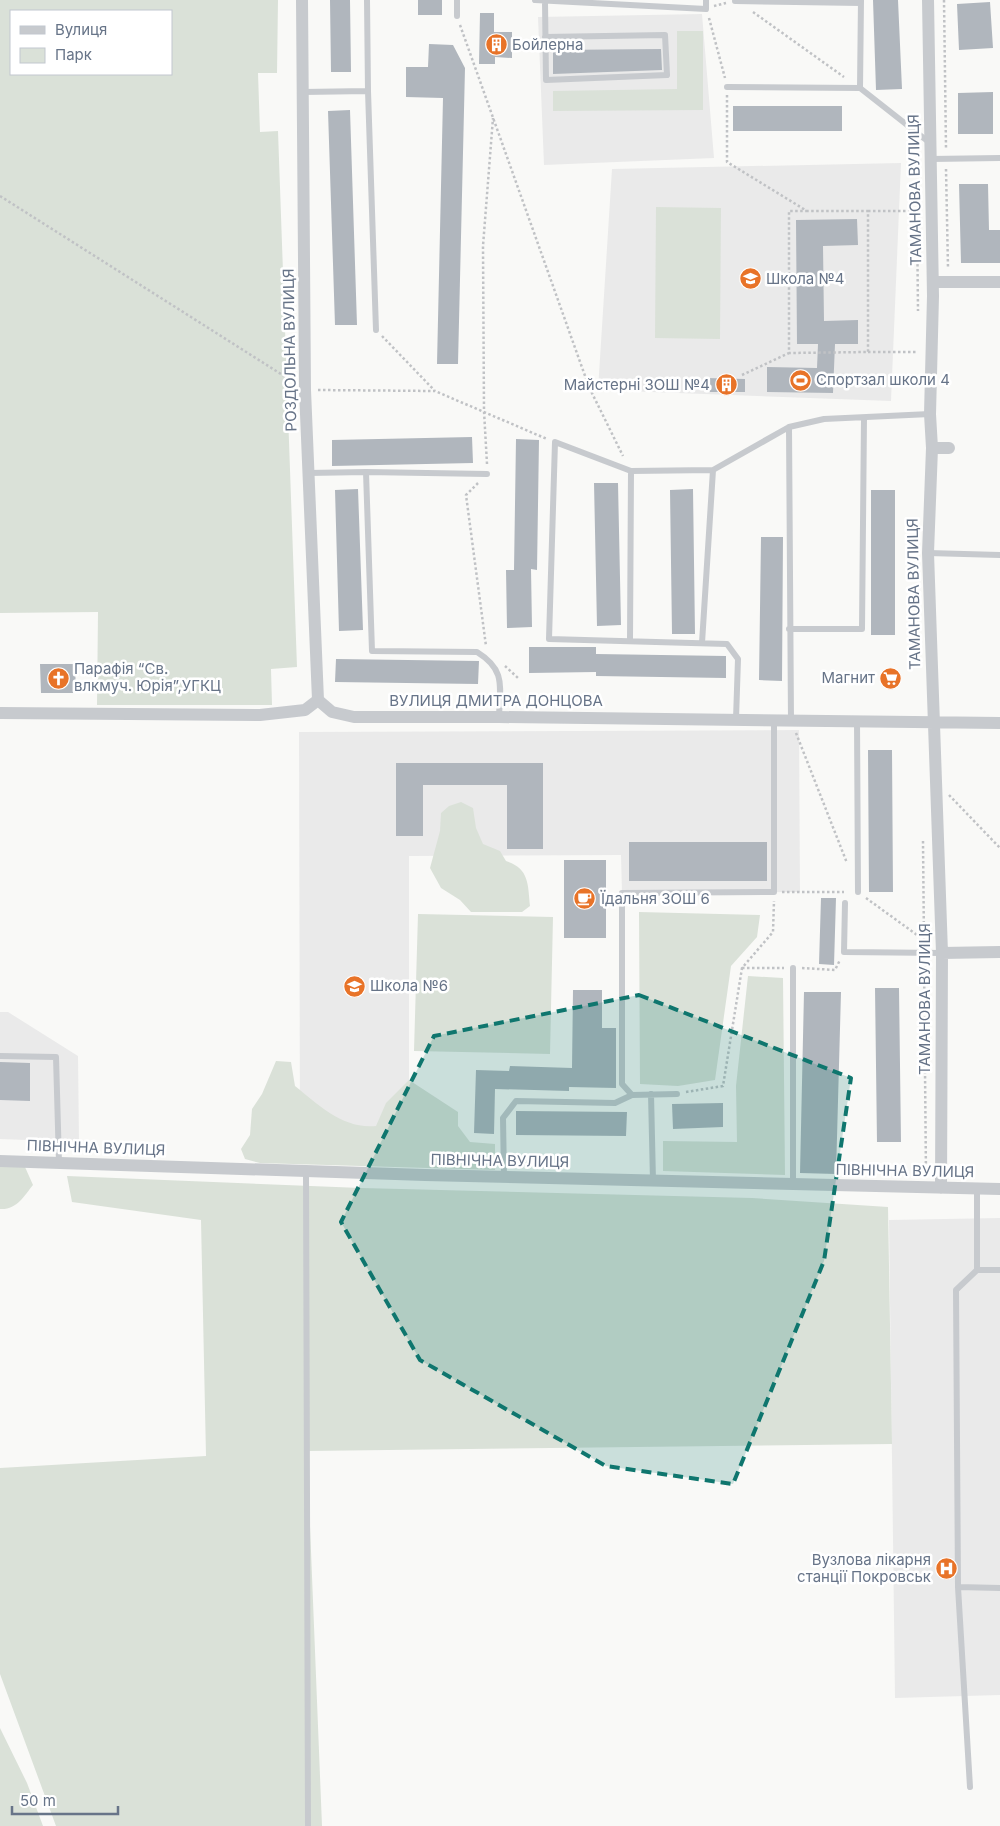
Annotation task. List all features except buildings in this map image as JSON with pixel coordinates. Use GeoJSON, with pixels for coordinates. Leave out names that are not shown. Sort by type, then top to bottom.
{"type":"FeatureCollection","features":[{"type":"Feature","properties":{"kind":"street","name":"РОЗДОЛЬНА ВУЛИЦЯ"},"geometry":{"type":"LineString","coordinates":[[302,0],[301,92],[306,390],[318,700]]}},
{"type":"Feature","properties":{"kind":"street","name":"ТАМАНОВА ВУЛИЦЯ"},"geometry":{"type":"LineString","coordinates":[[928,0],[933,282],[930,414],[932,448],[928,553],[942,953],[941,1188]]}},
{"type":"Feature","properties":{"kind":"street"},"geometry":{"type":"LineString","coordinates":[[933,282],[1000,282]]}},
{"type":"Feature","properties":{"kind":"street"},"geometry":{"type":"LineString","coordinates":[[932,448],[949,448]]}},
{"type":"Feature","properties":{"kind":"street"},"geometry":{"type":"LineString","coordinates":[[0,713],[260,715],[305,710],[318,700]]}},
{"type":"Feature","properties":{"kind":"street","name":"ВУЛИЦЯ ДМИТРА ДОНЦОВА"},"geometry":{"type":"LineString","coordinates":[[318,700],[332,712],[354,717],[499,716],[1000,723]]}},
{"type":"Feature","properties":{"kind":"street"},"geometry":{"type":"LineString","coordinates":[[942,953],[1000,952]]}},
{"type":"Feature","properties":{"kind":"street","name":"ПІВНІЧНА ВУЛИЦЯ"},"geometry":{"type":"LineString","coordinates":[[0,1161],[1000,1190]]}},
{"type":"Feature","properties":{"kind":"lane"},"geometry":{"type":"LineString","coordinates":[[367,0],[376,330]]}},
{"type":"Feature","properties":{"kind":"lane"},"geometry":{"type":"LineString","coordinates":[[457,0],[457,16]]}},
{"type":"Feature","properties":{"kind":"lane"},"geometry":{"type":"LineString","coordinates":[[535,0],[706,9],[706,0]]}},
{"type":"Feature","properties":{"kind":"lane"},"geometry":{"type":"LineString","coordinates":[[736,1],[861,1],[860,88]]}},
{"type":"Feature","properties":{"kind":"lane"},"geometry":{"type":"LineString","coordinates":[[545,2],[545,37],[546,80],[667,75],[665,35],[545,37]]}},
{"type":"Feature","properties":{"kind":"lane"},"geometry":{"type":"LineString","coordinates":[[727,87],[860,88],[930,144]]}},
{"type":"Feature","properties":{"kind":"lane"},"geometry":{"type":"LineString","coordinates":[[301,92],[368,91]]}},
{"type":"Feature","properties":{"kind":"lane"},"geometry":{"type":"LineString","coordinates":[[931,159],[1000,158]]}},
{"type":"Feature","properties":{"kind":"lane"},"geometry":{"type":"LineString","coordinates":[[736,720],[738,659],[727,644],[548,639],[555,442],[631,471],[713,470],[789,427],[824,419],[930,414]]}},
{"type":"Feature","properties":{"kind":"lane"},"geometry":{"type":"LineString","coordinates":[[789,629],[862,629],[864,418]]}},
{"type":"Feature","properties":{"kind":"lane"},"geometry":{"type":"LineString","coordinates":[[789,427],[791,720]]}},
{"type":"Feature","properties":{"kind":"lane"},"geometry":{"type":"LineString","coordinates":[[702,643],[713,470]]}},
{"type":"Feature","properties":{"kind":"lane"},"geometry":{"type":"LineString","coordinates":[[630,641],[631,471]]}},
{"type":"Feature","properties":{"kind":"lane"},"geometry":{"type":"LineString","coordinates":[[366,472],[372,652],[477,652],[490,660],[501,676],[499,716]]}},
{"type":"Feature","properties":{"kind":"lane"},"geometry":{"type":"LineString","coordinates":[[308,473],[487,474]]}},
{"type":"Feature","properties":{"kind":"lane"},"geometry":{"type":"LineString","coordinates":[[928,553],[1000,555]]}},
{"type":"Feature","properties":{"kind":"lane"},"geometry":{"type":"LineString","coordinates":[[632,1095],[622,1084],[622,893],[774,892],[774,720]]}},
{"type":"Feature","properties":{"kind":"lane"},"geometry":{"type":"LineString","coordinates":[[858,721],[858,892]]}},
{"type":"Feature","properties":{"kind":"lane"},"geometry":{"type":"LineString","coordinates":[[845,903],[844,952],[942,953]]}},
{"type":"Feature","properties":{"kind":"lane"},"geometry":{"type":"LineString","coordinates":[[793,968],[793,1184]]}},
{"type":"Feature","properties":{"kind":"lane"},"geometry":{"type":"LineString","coordinates":[[0,1056],[56,1057],[58,1163]]}},
{"type":"Feature","properties":{"kind":"lane"},"geometry":{"type":"LineString","coordinates":[[651,1094],[653,1181]]}},
{"type":"Feature","properties":{"kind":"lane"},"geometry":{"type":"LineString","coordinates":[[504,1177],[502,1118],[516,1100],[615,1103],[632,1095],[677,1094]]}},
{"type":"Feature","properties":{"kind":"lane"},"geometry":{"type":"LineString","coordinates":[[306,1171],[308,1826]]}},
{"type":"Feature","properties":{"kind":"lane"},"geometry":{"type":"LineString","coordinates":[[977,1189],[977,1270]]}},
{"type":"Feature","properties":{"kind":"lane"},"geometry":{"type":"LineString","coordinates":[[970,1787],[958,1587],[956,1290],[977,1270],[1000,1270]]}},
{"type":"Feature","properties":{"kind":"lane"},"geometry":{"type":"LineString","coordinates":[[958,1587],[1000,1588]]}},
{"type":"Feature","properties":{"kind":"path"},"geometry":{"type":"LineString","coordinates":[[944,0],[948,282]]}},
{"type":"Feature","properties":{"kind":"path"},"geometry":{"type":"LineString","coordinates":[[807,211],[728,162],[727,87],[706,9],[736,1],[860,88]]}},
{"type":"Feature","properties":{"kind":"path"},"geometry":{"type":"LineString","coordinates":[[457,16],[589,387],[631,471]]}},
{"type":"Feature","properties":{"kind":"path"},"geometry":{"type":"LineString","coordinates":[[487,648],[466,495],[487,474],[484,411],[483,246],[494,118]]}},
{"type":"Feature","properties":{"kind":"path"},"geometry":{"type":"LineString","coordinates":[[0,196],[306,390],[434,391],[555,442]]}},
{"type":"Feature","properties":{"kind":"path"},"geometry":{"type":"LineString","coordinates":[[790,353],[789,211],[917,211]]}},
{"type":"Feature","properties":{"kind":"path"},"geometry":{"type":"LineString","coordinates":[[868,211],[868,352]]}},
{"type":"Feature","properties":{"kind":"path"},"geometry":{"type":"LineString","coordinates":[[376,330],[434,391]]}},
{"type":"Feature","properties":{"kind":"path"},"geometry":{"type":"LineString","coordinates":[[742,375],[790,353],[918,352]]}},
{"type":"Feature","properties":{"kind":"path"},"geometry":{"type":"LineString","coordinates":[[499,660],[518,678]]}},
{"type":"Feature","properties":{"kind":"path"},"geometry":{"type":"LineString","coordinates":[[791,720],[848,865]]}},
{"type":"Feature","properties":{"kind":"path"},"geometry":{"type":"LineString","coordinates":[[935,780],[1000,848]]}},
{"type":"Feature","properties":{"kind":"path"},"geometry":{"type":"LineString","coordinates":[[677,1094],[723,1086],[742,968],[772,932],[774,892],[858,892],[924,940]]}},
{"type":"Feature","properties":{"kind":"highlighted area"},"geometry":{"type":"Polygon","coordinates":[[[639,995],[851,1078],[824,1261],[733,1484],[606,1466],[420,1360],[341,1222],[434,1036],[639,995]]]}},
{"type":"Feature","properties":{"kind":"shaded area"},"geometry":{"type":"Polygon","coordinates":[[[702,14],[714,158],[544,165],[538,17],[702,14]]]}},
{"type":"Feature","properties":{"kind":"shaded area","name":"Школа №4"},"geometry":{"type":"Polygon","coordinates":[[[901,163],[891,401],[598,390],[612,169],[901,163]]]}},
{"type":"Feature","properties":{"kind":"shaded area","name":"Школа №6"},"geometry":{"type":"Polygon","coordinates":[[[799,730],[800,892],[622,893],[621,855],[409,856],[409,1146],[300,1146],[299,732],[799,730]]]}},
{"type":"Feature","properties":{"kind":"shaded area"},"geometry":{"type":"Polygon","coordinates":[[[0,1012],[8,1012],[78,1056],[79,1142],[0,1139],[0,1012]]]}},
{"type":"Feature","properties":{"kind":"shaded area","name":"Вузлова лікарня станції Покровськ"},"geometry":{"type":"Polygon","coordinates":[[[1000,1218],[1000,1695],[895,1698],[889,1220],[1000,1218]]]}},
{"type":"Feature","properties":{"kind":"green space"},"geometry":{"type":"Polygon","coordinates":[[[0,0],[278,0],[277,73],[258,73],[260,132],[278,131],[297,667],[271,669],[272,705],[97,705],[98,612],[0,613],[0,0]]]}},
{"type":"Feature","properties":{"kind":"green space"},"geometry":{"type":"Polygon","coordinates":[[[677,31],[703,31],[703,110],[553,111],[553,91],[677,89],[677,31]]]}},
{"type":"Feature","properties":{"kind":"green space"},"geometry":{"type":"Polygon","coordinates":[[[656,207],[721,208],[720,339],[655,338],[656,207]]]}},
{"type":"Feature","properties":{"kind":"green space"},"geometry":{"type":"Polygon","coordinates":[[[461,802],[473,808],[476,828],[483,844],[500,851],[506,861],[519,868],[526,878],[530,906],[522,912],[471,912],[460,900],[441,888],[430,868],[440,831],[441,813],[449,806],[461,802]]]}},
{"type":"Feature","properties":{"kind":"green space"},"geometry":{"type":"Polygon","coordinates":[[[639,912],[760,915],[757,937],[731,966],[715,1080],[678,1086],[640,1084],[639,912]]]}},
{"type":"Feature","properties":{"kind":"green space"},"geometry":{"type":"Polygon","coordinates":[[[418,914],[553,917],[550,1054],[414,1051],[418,914]]]}},
{"type":"Feature","properties":{"kind":"green space"},"geometry":{"type":"Polygon","coordinates":[[[748,976],[783,978],[785,1175],[663,1171],[663,1141],[737,1142],[736,1086],[748,976]]]}},
{"type":"Feature","properties":{"kind":"green space"},"geometry":{"type":"Polygon","coordinates":[[[276,1061],[291,1062],[295,1086],[332,1115],[353,1124],[364,1126],[376,1126],[386,1103],[409,1080],[458,1112],[458,1126],[470,1142],[495,1144],[495,1170],[260,1163],[245,1159],[241,1149],[250,1135],[252,1109],[262,1094],[276,1061]]]}},
{"type":"Feature","properties":{"kind":"green space"},"geometry":{"type":"Polygon","coordinates":[[[0,1167],[25,1167],[33,1185],[20,1202],[6,1209],[0,1209],[0,1167]]]}},
{"type":"Feature","properties":{"kind":"green space"},"geometry":{"type":"Polygon","coordinates":[[[67,1176],[361,1188],[752,1198],[888,1207],[892,1444],[307,1451],[322,1826],[56,1826],[0,1674],[0,1468],[206,1456],[201,1220],[72,1202],[67,1176]]]}},
{"type":"Feature","properties":{"kind":"green space"},"geometry":{"type":"Polygon","coordinates":[[[0,1728],[27,1783],[43,1826],[0,1826],[0,1728]]]}},
{"type":"Feature","properties":{"kind":"place","name":"Бойлерна"},"geometry":{"type":"Point","coordinates":[496,45]}},
{"type":"Feature","properties":{"kind":"place","name":"Школа №4"},"geometry":{"type":"Point","coordinates":[750,279]}},
{"type":"Feature","properties":{"kind":"place","name":"Спортзал школи 4"},"geometry":{"type":"Point","coordinates":[800,380]}},
{"type":"Feature","properties":{"kind":"place","name":"Майстерні ЗОШ №4"},"geometry":{"type":"Point","coordinates":[726,385]}},
{"type":"Feature","properties":{"kind":"place","name":"Парафія “Св. влкмуч. Юрія”,УГКЦ"},"geometry":{"type":"Point","coordinates":[58,678]}},
{"type":"Feature","properties":{"kind":"place","name":"Магнит"},"geometry":{"type":"Point","coordinates":[891,678]}},
{"type":"Feature","properties":{"kind":"place","name":"Їдальня ЗОШ 6"},"geometry":{"type":"Point","coordinates":[585,899]}},
{"type":"Feature","properties":{"kind":"place","name":"Школа №6"},"geometry":{"type":"Point","coordinates":[354,986]}},
{"type":"Feature","properties":{"kind":"place","name":"Вузлова лікарня станції Покровськ"},"geometry":{"type":"Point","coordinates":[947,1569]}}]}
